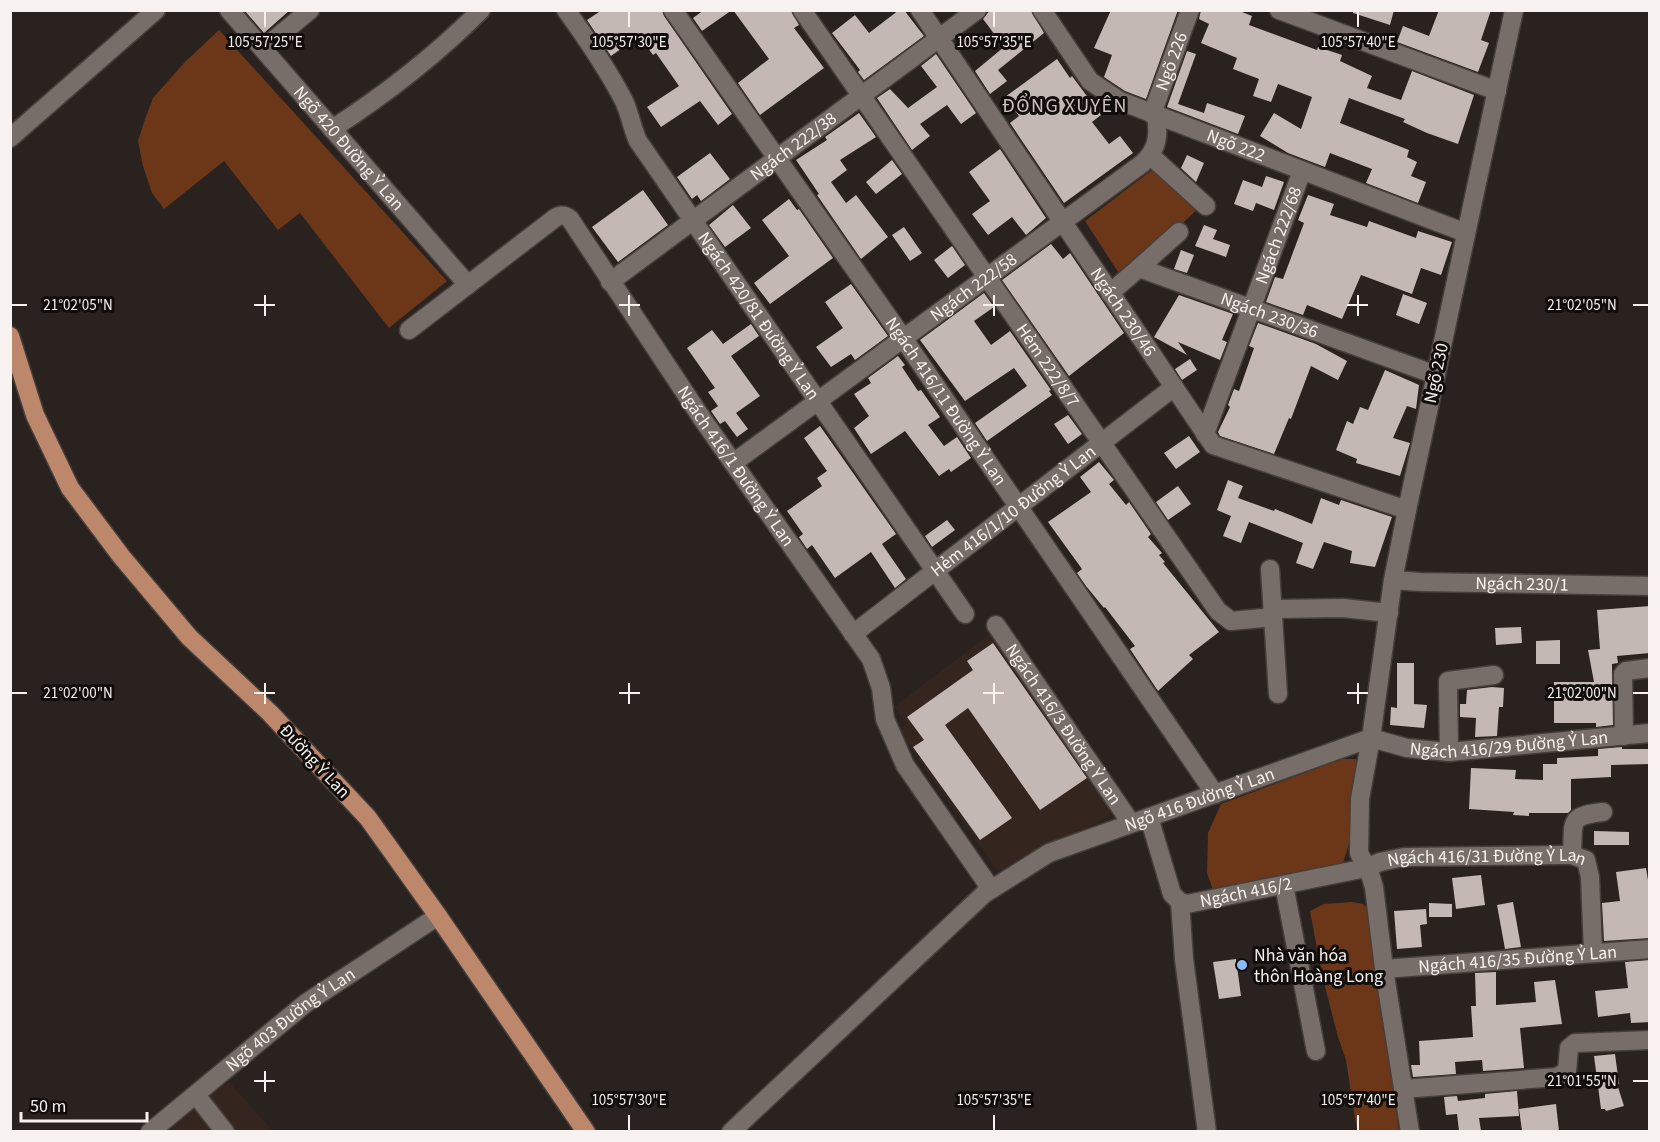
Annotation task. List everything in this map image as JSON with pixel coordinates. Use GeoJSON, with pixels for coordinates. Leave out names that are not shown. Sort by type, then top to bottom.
{"type":"FeatureCollection","features":[{"type":"Feature","properties":{"kind":"main road","name":"Đường Ỷ Lan"},"geometry":{"type":"LineString","coordinates":[[10,336],[35,415],[76,497],[121,556],[189,636],[270,712],[368,818],[586,1131]]}},
{"type":"Feature","properties":{"kind":"street"},"geometry":{"type":"LineString","coordinates":[[10,138],[156,10]]}},
{"type":"Feature","properties":{"kind":"street","name":"Ngõ 420 Đường Ỷ Lan"},"geometry":{"type":"LineString","coordinates":[[229,10],[468,285]]}},
{"type":"Feature","properties":{"kind":"street"},"geometry":{"type":"LineString","coordinates":[[263,49],[310,10]]}},
{"type":"Feature","properties":{"kind":"street"},"geometry":{"type":"LineString","coordinates":[[332,129],[420,66],[481,10]]}},
{"type":"Feature","properties":{"kind":"street","name":"Ngách 420/81 Đường Ỷ Lan"},"geometry":{"type":"LineString","coordinates":[[566,10],[624,101],[629,112],[631,127],[638,141],[965,614]]}},
{"type":"Feature","properties":{"kind":"street","name":"Ngách 416/11 Đường Ỷ Lan"},"geometry":{"type":"LineString","coordinates":[[673,10],[903,338],[1215,794]]}},
{"type":"Feature","properties":{"kind":"street","name":"Hẻm 222/8/7"},"geometry":{"type":"LineString","coordinates":[[802,10],[1223,617],[1231,621],[1240,621],[1273,613]]}},
{"type":"Feature","properties":{"kind":"street","name":"Ngách 230/46"},"geometry":{"type":"LineString","coordinates":[[920,10],[1212,445],[1407,510]]}},
{"type":"Feature","properties":{"kind":"street","name":"Ngách 222/38"},"geometry":{"type":"LineString","coordinates":[[610,282],[977,10]]}},
{"type":"Feature","properties":{"kind":"street","name":"Ngõ 226"},"geometry":{"type":"LineString","coordinates":[[1154,115],[1190,10]]}},
{"type":"Feature","properties":{"kind":"street"},"geometry":{"type":"LineString","coordinates":[[1279,10],[1497,92]]}},
{"type":"Feature","properties":{"kind":"street","name":"Ngõ 230"},"geometry":{"type":"LineString","coordinates":[[1371,738],[1393,580],[1514,10]]}},
{"type":"Feature","properties":{"kind":"street","name":"Ngõ 222"},"geometry":{"type":"LineString","coordinates":[[1047,13],[1090,81],[1120,102],[1466,233]]}},
{"type":"Feature","properties":{"kind":"street"},"geometry":{"type":"LineString","coordinates":[[1154,115],[1157,139],[1151,156],[1206,206]]}},
{"type":"Feature","properties":{"kind":"street","name":"Ngách 222/58"},"geometry":{"type":"LineString","coordinates":[[733,463],[1151,156]]}},
{"type":"Feature","properties":{"kind":"street","name":"Ngách 222/68"},"geometry":{"type":"LineString","coordinates":[[1205,434],[1302,171]]}},
{"type":"Feature","properties":{"kind":"street","name":"Ngách 416/1 Đường Ỷ Lan"},"geometry":{"type":"LineString","coordinates":[[409,330],[560,215],[570,219],[733,463],[871,659],[881,688],[885,719],[905,765],[991,889]]}},
{"type":"Feature","properties":{"kind":"street"},"geometry":{"type":"LineString","coordinates":[[1110,293],[1179,232]]}},
{"type":"Feature","properties":{"kind":"street","name":"Ngách 230/36"},"geometry":{"type":"LineString","coordinates":[[1139,268],[1436,375]]}},
{"type":"Feature","properties":{"kind":"street","name":"Hẻm 416/1/10 Đường Ỷ Lan"},"geometry":{"type":"LineString","coordinates":[[853,634],[1174,387]]}},
{"type":"Feature","properties":{"kind":"street"},"geometry":{"type":"LineString","coordinates":[[1270,569],[1278,694]]}},
{"type":"Feature","properties":{"kind":"street","name":"Ngách 230/1"},"geometry":{"type":"LineString","coordinates":[[1393,580],[1650,586]]}},
{"type":"Feature","properties":{"kind":"street"},"geometry":{"type":"LineString","coordinates":[[1273,613],[1343,608],[1389,613]]}},
{"type":"Feature","properties":{"kind":"street","name":"Ngách 416/3 Đường Ỷ Lan"},"geometry":{"type":"LineString","coordinates":[[996,625],[1140,820]]}},
{"type":"Feature","properties":{"kind":"street"},"geometry":{"type":"LineString","coordinates":[[1624,736],[1623,674],[1626,671],[1650,668]]}},
{"type":"Feature","properties":{"kind":"street"},"geometry":{"type":"LineString","coordinates":[[1449,752],[1448,681],[1494,675]]}},
{"type":"Feature","properties":{"kind":"street","name":"Ngách 416/29 Đường Ỷ Lan"},"geometry":{"type":"LineString","coordinates":[[1371,738],[1407,748],[1449,752],[1650,734]]}},
{"type":"Feature","properties":{"kind":"street"},"geometry":{"type":"LineString","coordinates":[[1371,738],[1360,799],[1359,853],[1374,887],[1384,969],[1410,1131]]}},
{"type":"Feature","properties":{"kind":"street","name":"Ngõ 416 Đường Ỷ Lan"},"geometry":{"type":"LineString","coordinates":[[731,1131],[984,894],[1048,853],[1371,738]]}},
{"type":"Feature","properties":{"kind":"street"},"geometry":{"type":"LineString","coordinates":[[1572,855],[1574,826],[1577,819],[1581,815],[1603,812]]}},
{"type":"Feature","properties":{"kind":"street","name":"Ngách 416/2"},"geometry":{"type":"LineString","coordinates":[[1140,820],[1172,894],[1180,903],[1194,903],[1366,868]]}},
{"type":"Feature","properties":{"kind":"street","name":"Ngách 416/31 Đường Ỷ Lan"},"geometry":{"type":"LineString","coordinates":[[1366,868],[1404,857],[1572,855],[1586,860],[1589,866],[1593,952]]}},
{"type":"Feature","properties":{"kind":"street"},"geometry":{"type":"LineString","coordinates":[[1284,885],[1316,1051]]}},
{"type":"Feature","properties":{"kind":"street"},"geometry":{"type":"LineString","coordinates":[[1180,903],[1184,960],[1207,1131]]}},
{"type":"Feature","properties":{"kind":"street","name":"Ngõ 403 Đường Ỷ Lan"},"geometry":{"type":"LineString","coordinates":[[150,1131],[306,1002],[438,916]]}},
{"type":"Feature","properties":{"kind":"street","name":"Ngách 416/35 Đường Ỷ Lan"},"geometry":{"type":"LineString","coordinates":[[1384,969],[1650,949]]}},
{"type":"Feature","properties":{"kind":"street"},"geometry":{"type":"LineString","coordinates":[[1403,1089],[1557,1077],[1567,1071],[1569,1047],[1575,1043],[1650,1040]]}},
{"type":"Feature","properties":{"kind":"street"},"geometry":{"type":"LineString","coordinates":[[196,1095],[225,1131]]}},
{"type":"Feature","properties":{"kind":"shaded area"},"geometry":{"type":"Polygon","coordinates":[[[219,30],[447,281],[389,328],[300,213],[278,230],[224,161],[164,209],[152,193],[138,141],[153,98],[184,63],[219,30]]]}},
{"type":"Feature","properties":{"kind":"shaded area"},"geometry":{"type":"Polygon","coordinates":[[[1156,167],[1200,207],[1122,278],[1085,221],[1156,167]]]}},
{"type":"Feature","properties":{"kind":"shaded area"},"geometry":{"type":"Polygon","coordinates":[[[991,633],[1106,796],[1111,816],[998,871],[913,752],[902,733],[905,722],[894,707],[991,633]]]}},
{"type":"Feature","properties":{"kind":"shaded area"},"geometry":{"type":"Polygon","coordinates":[[[1342,759],[1356,759],[1357,784],[1352,827],[1342,865],[1213,890],[1207,873],[1208,833],[1221,804],[1342,759]]]}},
{"type":"Feature","properties":{"kind":"shaded area"},"geometry":{"type":"Polygon","coordinates":[[[1352,902],[1363,904],[1368,909],[1399,1131],[1357,1131],[1346,1060],[1322,975],[1310,911],[1324,904],[1352,902]]]}},
{"type":"Feature","properties":{"kind":"shaded area"},"geometry":{"type":"Polygon","coordinates":[[[229,1082],[273,1131],[161,1132],[229,1082]]]}},
{"type":"Feature","properties":{"kind":"building"},"geometry":{"type":"Polygon","coordinates":[[[244,10],[290,10],[264,33],[244,10]]]}},
{"type":"Feature","properties":{"kind":"building"},"geometry":{"type":"Polygon","coordinates":[[[602,10],[662,10],[732,114],[718,125],[700,101],[661,127],[647,107],[679,86],[656,53],[653,55],[639,36],[611,56],[587,20],[602,10]]]}},
{"type":"Feature","properties":{"kind":"building"},"geometry":{"type":"Polygon","coordinates":[[[704,10],[732,10],[702,31],[693,18],[704,10]]]}},
{"type":"Feature","properties":{"kind":"building"},"geometry":{"type":"Polygon","coordinates":[[[733,10],[791,10],[799,25],[794,28],[824,68],[760,115],[738,83],[769,59],[733,10]]]}},
{"type":"Feature","properties":{"kind":"building"},"geometry":{"type":"Polygon","coordinates":[[[899,10],[904,10],[924,36],[864,80],[858,72],[860,70],[832,33],[855,15],[869,33],[899,10]]]}},
{"type":"Feature","properties":{"kind":"building"},"geometry":{"type":"Polygon","coordinates":[[[990,10],[1031,10],[1044,33],[998,70],[1007,81],[990,94],[975,71],[1004,47],[983,19],[990,10]]]}},
{"type":"Feature","properties":{"kind":"building"},"geometry":{"type":"Polygon","coordinates":[[[1111,10],[1178,10],[1146,99],[1125,91],[1104,77],[1112,55],[1094,48],[1111,10]]]}},
{"type":"Feature","properties":{"kind":"building"},"geometry":{"type":"Polygon","coordinates":[[[1201,10],[1237,10],[1252,16],[1249,25],[1317,50],[1318,47],[1342,55],[1340,61],[1372,76],[1367,88],[1401,100],[1412,71],[1474,95],[1458,144],[1403,122],[1405,119],[1349,98],[1340,123],[1409,150],[1407,157],[1417,162],[1411,176],[1426,182],[1418,203],[1366,183],[1372,169],[1330,153],[1325,167],[1288,153],[1260,136],[1274,113],[1301,129],[1312,97],[1278,84],[1271,102],[1253,96],[1259,79],[1233,69],[1237,58],[1201,43],[1209,24],[1199,19],[1201,10]]]}},
{"type":"Feature","properties":{"kind":"building"},"geometry":{"type":"Polygon","coordinates":[[[1353,10],[1394,10],[1390,25],[1353,13],[1353,10]]]}},
{"type":"Feature","properties":{"kind":"building"},"geometry":{"type":"Polygon","coordinates":[[[1439,10],[1491,10],[1481,40],[1489,43],[1478,72],[1397,42],[1403,26],[1429,36],[1439,10]]]}},
{"type":"Feature","properties":{"kind":"building"},"geometry":{"type":"Polygon","coordinates":[[[1187,51],[1196,54],[1178,104],[1204,113],[1207,103],[1245,116],[1238,134],[1167,107],[1187,51]]]}},
{"type":"Feature","properties":{"kind":"building"},"geometry":{"type":"Polygon","coordinates":[[[936,54],[976,113],[961,124],[947,105],[920,124],[930,136],[912,150],[877,98],[890,89],[908,108],[937,87],[921,66],[936,54]]]}},
{"type":"Feature","properties":{"kind":"building"},"geometry":{"type":"Polygon","coordinates":[[[1057,59],[1101,115],[1092,122],[1109,144],[1120,136],[1133,153],[1064,203],[1010,123],[1019,116],[1005,97],[1057,59]]]}},
{"type":"Feature","properties":{"kind":"building"},"geometry":{"type":"Polygon","coordinates":[[[859,113],[876,137],[840,160],[847,170],[831,182],[846,203],[856,195],[888,237],[861,259],[796,160],[827,140],[825,137],[859,113]]]}},
{"type":"Feature","properties":{"kind":"building"},"geometry":{"type":"Polygon","coordinates":[[[1000,149],[1046,218],[1026,235],[1012,217],[988,235],[972,214],[990,201],[969,172],[1000,149]]]}},
{"type":"Feature","properties":{"kind":"building"},"geometry":{"type":"Polygon","coordinates":[[[710,153],[730,179],[701,201],[697,195],[692,199],[677,177],[710,153]]]}},
{"type":"Feature","properties":{"kind":"building"},"geometry":{"type":"Polygon","coordinates":[[[1187,155],[1204,163],[1196,182],[1181,168],[1187,155]]]}},
{"type":"Feature","properties":{"kind":"building"},"geometry":{"type":"Polygon","coordinates":[[[892,160],[902,174],[876,194],[866,182],[892,160]]]}},
{"type":"Feature","properties":{"kind":"building"},"geometry":{"type":"Polygon","coordinates":[[[1266,176],[1284,182],[1274,210],[1256,203],[1253,211],[1234,204],[1243,180],[1262,187],[1266,176]]]}},
{"type":"Feature","properties":{"kind":"building"},"geometry":{"type":"Polygon","coordinates":[[[643,190],[668,225],[618,262],[592,227],[643,190]]]}},
{"type":"Feature","properties":{"kind":"building"},"geometry":{"type":"Polygon","coordinates":[[[1308,195],[1334,204],[1330,215],[1367,227],[1369,221],[1416,238],[1418,231],[1452,242],[1441,275],[1421,268],[1412,294],[1361,275],[1342,319],[1307,305],[1303,315],[1266,302],[1275,277],[1283,279],[1304,223],[1298,220],[1308,195]]]}},
{"type":"Feature","properties":{"kind":"building"},"geometry":{"type":"Polygon","coordinates":[[[789,199],[797,210],[799,209],[833,258],[770,304],[754,283],[789,256],[762,220],[789,199]]]}},
{"type":"Feature","properties":{"kind":"building"},"geometry":{"type":"Polygon","coordinates":[[[733,205],[751,228],[725,247],[709,225],[733,205]]]}},
{"type":"Feature","properties":{"kind":"building"},"geometry":{"type":"Polygon","coordinates":[[[1204,225],[1217,230],[1213,239],[1230,245],[1226,257],[1195,246],[1204,225]]]}},
{"type":"Feature","properties":{"kind":"building"},"geometry":{"type":"Polygon","coordinates":[[[904,227],[922,253],[910,261],[892,235],[904,227]]]}},
{"type":"Feature","properties":{"kind":"building"},"geometry":{"type":"Polygon","coordinates":[[[1051,244],[1063,259],[1070,253],[1124,333],[1069,376],[1002,280],[1051,244]]]}},
{"type":"Feature","properties":{"kind":"building"},"geometry":{"type":"Polygon","coordinates":[[[952,246],[965,265],[948,278],[934,260],[952,246]]]}},
{"type":"Feature","properties":{"kind":"building"},"geometry":{"type":"Polygon","coordinates":[[[1181,250],[1194,255],[1187,273],[1174,269],[1181,250]]]}},
{"type":"Feature","properties":{"kind":"building"},"geometry":{"type":"Polygon","coordinates":[[[851,284],[888,336],[855,360],[851,354],[831,367],[816,347],[843,328],[825,302],[851,284]]]}},
{"type":"Feature","properties":{"kind":"building"},"geometry":{"type":"Polygon","coordinates":[[[984,293],[994,307],[974,321],[991,345],[1010,331],[1051,390],[1049,391],[1052,395],[987,441],[975,423],[1027,386],[1014,368],[965,401],[920,340],[984,293]]]}},
{"type":"Feature","properties":{"kind":"building"},"geometry":{"type":"Polygon","coordinates":[[[1403,294],[1427,303],[1419,324],[1396,315],[1403,294]]]}},
{"type":"Feature","properties":{"kind":"building"},"geometry":{"type":"Polygon","coordinates":[[[1179,295],[1233,314],[1222,340],[1227,342],[1220,360],[1178,342],[1187,355],[1154,337],[1179,295]]]}},
{"type":"Feature","properties":{"kind":"building"},"geometry":{"type":"Polygon","coordinates":[[[1258,323],[1316,344],[1347,361],[1338,380],[1311,366],[1291,419],[1289,418],[1274,454],[1220,436],[1218,432],[1230,407],[1228,405],[1234,389],[1239,391],[1254,348],[1249,346],[1258,323]]]}},
{"type":"Feature","properties":{"kind":"building"},"geometry":{"type":"Polygon","coordinates":[[[751,324],[759,336],[731,356],[760,396],[736,413],[748,429],[737,437],[725,421],[720,424],[711,411],[718,406],[708,392],[715,388],[687,348],[712,330],[723,344],[751,324]]]}},
{"type":"Feature","properties":{"kind":"building"},"geometry":{"type":"Polygon","coordinates":[[[898,356],[905,365],[902,367],[918,391],[921,390],[940,417],[928,425],[944,446],[957,437],[971,458],[951,472],[949,469],[939,476],[905,431],[871,454],[854,428],[869,416],[854,394],[871,383],[868,378],[898,356]]]}},
{"type":"Feature","properties":{"kind":"building"},"geometry":{"type":"Polygon","coordinates":[[[1190,359],[1197,370],[1182,380],[1175,369],[1190,359]]]}},
{"type":"Feature","properties":{"kind":"building"},"geometry":{"type":"Polygon","coordinates":[[[1385,370],[1419,385],[1416,409],[1407,406],[1393,438],[1410,443],[1400,476],[1356,463],[1357,459],[1336,450],[1347,421],[1353,424],[1360,407],[1368,410],[1385,370]]]}},
{"type":"Feature","properties":{"kind":"building"},"geometry":{"type":"Polygon","coordinates":[[[1068,415],[1082,434],[1068,444],[1054,424],[1068,415]]]}},
{"type":"Feature","properties":{"kind":"building"},"geometry":{"type":"Polygon","coordinates":[[[820,426],[896,534],[882,544],[906,579],[895,588],[871,552],[835,578],[812,545],[807,549],[799,537],[803,534],[787,511],[822,486],[817,478],[827,471],[804,438],[820,426]]]}},
{"type":"Feature","properties":{"kind":"building"},"geometry":{"type":"Polygon","coordinates":[[[1189,436],[1200,452],[1176,469],[1164,453],[1189,436]]]}},
{"type":"Feature","properties":{"kind":"building"},"geometry":{"type":"Polygon","coordinates":[[[1099,462],[1114,480],[1109,484],[1126,505],[1129,502],[1151,534],[1148,537],[1162,553],[1159,555],[1165,562],[1163,563],[1219,632],[1189,655],[1193,659],[1158,691],[1130,649],[1135,646],[1086,586],[1077,573],[1082,569],[1048,522],[1091,492],[1080,477],[1099,462]]]}},
{"type":"Feature","properties":{"kind":"building"},"geometry":{"type":"Polygon","coordinates":[[[1228,480],[1243,486],[1238,498],[1274,511],[1275,509],[1312,524],[1321,498],[1339,505],[1341,500],[1392,517],[1375,567],[1350,563],[1352,551],[1324,542],[1313,569],[1296,563],[1303,543],[1249,522],[1241,543],[1223,536],[1231,516],[1217,510],[1228,480]]]}},
{"type":"Feature","properties":{"kind":"building"},"geometry":{"type":"Polygon","coordinates":[[[1178,486],[1191,504],[1168,520],[1156,502],[1178,486]]]}},
{"type":"Feature","properties":{"kind":"building"},"geometry":{"type":"Polygon","coordinates":[[[947,520],[955,530],[932,547],[925,536],[947,520]]]}},
{"type":"Feature","properties":{"kind":"building"},"geometry":{"type":"Polygon","coordinates":[[[1650,606],[1650,653],[1617,656],[1618,663],[1612,664],[1613,725],[1596,727],[1596,723],[1554,723],[1554,682],[1594,682],[1588,650],[1600,649],[1597,610],[1650,606]]]}},
{"type":"Feature","properties":{"kind":"building"},"geometry":{"type":"Polygon","coordinates":[[[1521,627],[1522,643],[1496,645],[1495,628],[1521,627]]]}},
{"type":"Feature","properties":{"kind":"building"},"geometry":{"type":"Polygon","coordinates":[[[1560,640],[1560,664],[1536,664],[1536,641],[1560,640]]]}},
{"type":"Feature","properties":{"kind":"building"},"geometry":{"type":"Polygon","coordinates":[[[993,643],[1087,778],[1040,810],[968,708],[945,725],[1012,818],[980,840],[913,747],[924,740],[907,717],[973,670],[967,661],[993,643]]]}},
{"type":"Feature","properties":{"kind":"building"},"geometry":{"type":"Polygon","coordinates":[[[1397,663],[1414,663],[1414,704],[1427,705],[1424,728],[1390,725],[1391,707],[1397,708],[1397,663]]]}},
{"type":"Feature","properties":{"kind":"building"},"geometry":{"type":"Polygon","coordinates":[[[1504,688],[1503,707],[1499,707],[1497,736],[1475,737],[1476,718],[1460,717],[1460,704],[1466,704],[1467,690],[1504,688]]]}},
{"type":"Feature","properties":{"kind":"building"},"geometry":{"type":"Polygon","coordinates":[[[1622,747],[1622,749],[1650,749],[1650,764],[1611,765],[1611,777],[1571,779],[1571,810],[1568,813],[1529,813],[1529,816],[1513,815],[1514,812],[1469,809],[1471,768],[1516,770],[1515,779],[1543,780],[1543,764],[1557,764],[1557,758],[1598,756],[1598,749],[1622,747]]]}},
{"type":"Feature","properties":{"kind":"building"},"geometry":{"type":"Polygon","coordinates":[[[1594,831],[1629,832],[1629,845],[1594,845],[1594,831]]]}},
{"type":"Feature","properties":{"kind":"building"},"geometry":{"type":"Polygon","coordinates":[[[1646,868],[1650,892],[1650,938],[1604,941],[1602,903],[1620,901],[1616,872],[1646,868]]]}},
{"type":"Feature","properties":{"kind":"building"},"geometry":{"type":"Polygon","coordinates":[[[1481,875],[1485,905],[1456,909],[1452,878],[1481,875]]]}},
{"type":"Feature","properties":{"kind":"building"},"geometry":{"type":"Polygon","coordinates":[[[1513,902],[1521,947],[1505,949],[1497,905],[1513,902]]]}},
{"type":"Feature","properties":{"kind":"building"},"geometry":{"type":"Polygon","coordinates":[[[1429,903],[1452,904],[1452,917],[1429,917],[1429,903]]]}},
{"type":"Feature","properties":{"kind":"building"},"geometry":{"type":"Polygon","coordinates":[[[1426,909],[1427,924],[1420,925],[1422,947],[1397,949],[1394,911],[1426,909]]]}},
{"type":"Feature","properties":{"kind":"building"},"geometry":{"type":"Polygon","coordinates":[[[1236,959],[1241,996],[1219,999],[1213,962],[1236,959]]]}},
{"type":"Feature","properties":{"kind":"building"},"geometry":{"type":"Polygon","coordinates":[[[1650,960],[1650,1022],[1631,1023],[1630,1013],[1598,1017],[1595,991],[1628,988],[1625,962],[1650,960]]]}},
{"type":"Feature","properties":{"kind":"building"},"geometry":{"type":"Polygon","coordinates":[[[1496,972],[1496,1005],[1536,1002],[1534,982],[1555,980],[1562,1024],[1520,1028],[1524,1068],[1483,1071],[1482,1060],[1455,1062],[1456,1074],[1413,1077],[1411,1065],[1420,1065],[1419,1041],[1473,1037],[1471,1006],[1476,1006],[1475,973],[1496,972]]]}},
{"type":"Feature","properties":{"kind":"building"},"geometry":{"type":"Polygon","coordinates":[[[1615,1054],[1619,1084],[1617,1084],[1624,1106],[1606,1111],[1601,1109],[1594,1056],[1615,1054]]]}},
{"type":"Feature","properties":{"kind":"building"},"geometry":{"type":"Polygon","coordinates":[[[1517,1091],[1519,1116],[1479,1118],[1481,1131],[1459,1131],[1457,1114],[1446,1115],[1444,1097],[1457,1096],[1458,1101],[1485,1098],[1485,1094],[1517,1091]]]}},
{"type":"Feature","properties":{"kind":"building"},"geometry":{"type":"Polygon","coordinates":[[[1556,1104],[1559,1131],[1522,1131],[1519,1109],[1556,1104]]]}},
{"type":"Feature","properties":{"kind":"place","name":"Nhà văn hóa thôn Hoàng Long"},"geometry":{"type":"Point","coordinates":[1242,965]}},
{"type":"Feature","properties":{"kind":"district","name":"ĐỔNG XUYÊN"},"geometry":{"type":"Point","coordinates":[1065,105]}}]}
